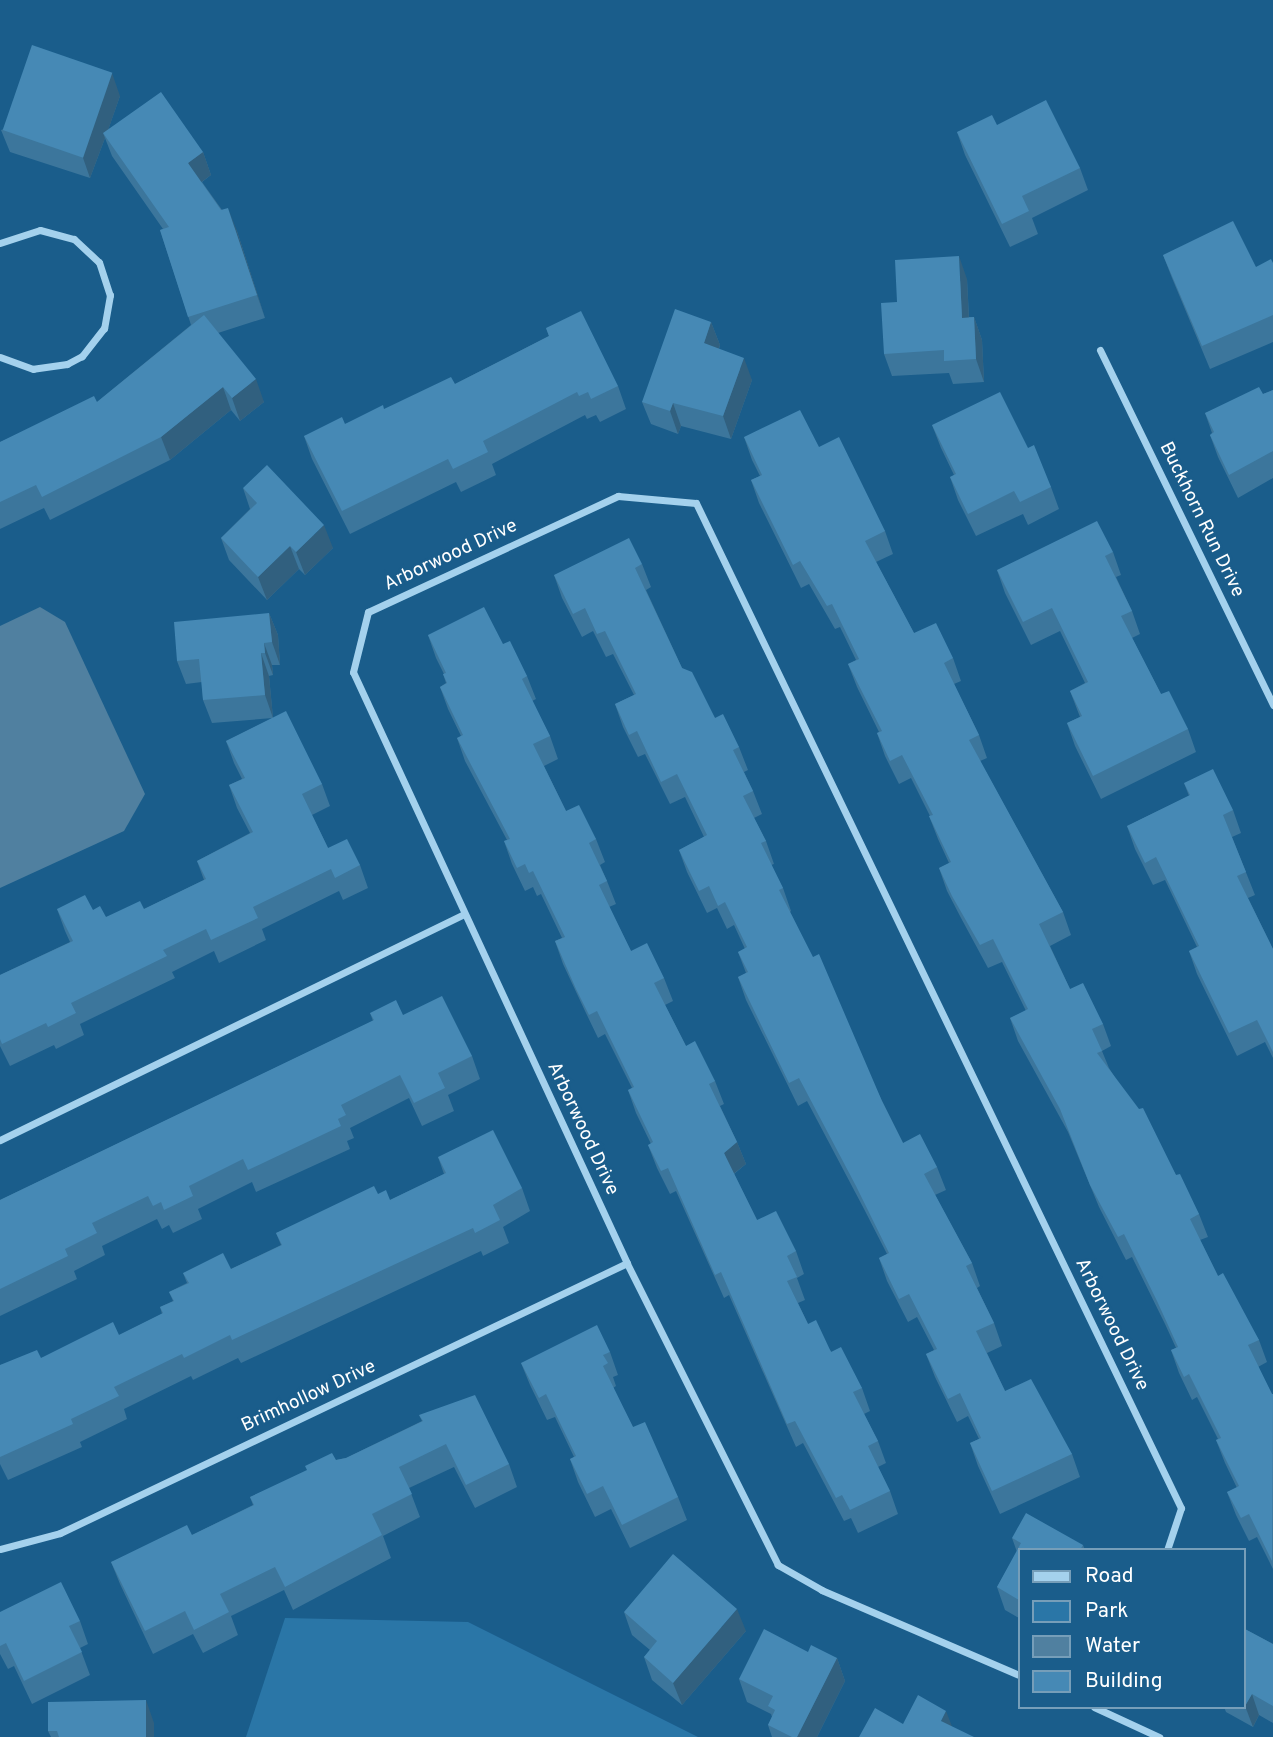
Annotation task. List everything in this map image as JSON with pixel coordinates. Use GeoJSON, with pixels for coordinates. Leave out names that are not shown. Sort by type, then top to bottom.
{"type":"FeatureCollection","features":[{"type":"Feature","properties":{"kind":"street"},"geometry":{"type":"LineString","coordinates":[[0,243],[40,230],[74,239],[99,262],[110,295],[104,328],[74,360],[33,369],[0,357]]}},
{"type":"Feature","properties":{"kind":"street","name":"Buckhorn Run Drive"},"geometry":{"type":"LineString","coordinates":[[1100,350],[1273,705]]}},
{"type":"Feature","properties":{"kind":"street","name":"Arborwood Drive"},"geometry":{"type":"LineString","coordinates":[[1018,1675],[822,1590],[778,1565],[627,1263],[353,672],[368,612],[618,496],[696,503],[1181,1508],[1168,1548]]}},
{"type":"Feature","properties":{"kind":"street"},"geometry":{"type":"LineString","coordinates":[[0,1140],[464,914]]}},
{"type":"Feature","properties":{"kind":"street","name":"Brimhollow Drive"},"geometry":{"type":"LineString","coordinates":[[0,1549],[60,1533],[627,1263]]}},
{"type":"Feature","properties":{"kind":"street"},"geometry":{"type":"LineString","coordinates":[[1112,1711],[1159,1737]]}},
{"type":"Feature","properties":{"kind":"green space"},"geometry":{"type":"Polygon","coordinates":[[[285,1618],[468,1622],[698,1737],[246,1737],[285,1618]]]}},
{"type":"Feature","properties":{"kind":"water"},"geometry":{"type":"Polygon","coordinates":[[[40,607],[65,622],[145,794],[124,831],[0,888],[0,626],[40,607]]]}},
{"type":"Feature","properties":{"kind":"building"},"geometry":{"type":"Polygon","coordinates":[[[32,45],[112,73],[83,158],[3,130],[32,45]]]}},
{"type":"Feature","properties":{"kind":"building"},"geometry":{"type":"Polygon","coordinates":[[[161,92],[203,152],[188,163],[221,210],[228,208],[257,295],[188,317],[160,230],[169,227],[103,133],[161,92]]]}},
{"type":"Feature","properties":{"kind":"building"},"geometry":{"type":"Polygon","coordinates":[[[1046,100],[1080,168],[1022,196],[1029,211],[1002,224],[957,132],[992,115],[997,125],[1046,100]]]}},
{"type":"Feature","properties":{"kind":"building"},"geometry":{"type":"Polygon","coordinates":[[[1233,221],[1256,267],[1271,259],[1273,263],[1273,315],[1202,346],[1163,255],[1233,221]]]}},
{"type":"Feature","properties":{"kind":"building"},"geometry":{"type":"Polygon","coordinates":[[[959,256],[962,318],[974,317],[976,359],[944,361],[944,350],[884,354],[881,303],[897,302],[895,260],[959,256]]]}},
{"type":"Feature","properties":{"kind":"building"},"geometry":{"type":"Polygon","coordinates":[[[675,309],[711,322],[704,343],[744,358],[723,416],[673,403],[670,411],[642,402],[675,309]]]}},
{"type":"Feature","properties":{"kind":"building"},"geometry":{"type":"Polygon","coordinates":[[[581,311],[618,386],[591,399],[588,392],[579,396],[577,392],[483,441],[488,452],[453,469],[448,459],[342,511],[304,436],[342,417],[345,424],[383,405],[384,409],[451,377],[455,384],[549,336],[546,328],[581,311]]]}},
{"type":"Feature","properties":{"kind":"building"},"geometry":{"type":"Polygon","coordinates":[[[204,315],[256,379],[232,398],[223,387],[161,437],[42,497],[36,485],[0,502],[0,442],[94,396],[97,402],[204,315]]]}},
{"type":"Feature","properties":{"kind":"building"},"geometry":{"type":"Polygon","coordinates":[[[1259,387],[1263,394],[1273,390],[1273,451],[1229,475],[1210,435],[1214,432],[1205,413],[1259,387]]]}},
{"type":"Feature","properties":{"kind":"building"},"geometry":{"type":"Polygon","coordinates":[[[1000,392],[1028,448],[1034,445],[1051,487],[1020,502],[1014,491],[968,514],[950,477],[956,474],[932,425],[1000,392]]]}},
{"type":"Feature","properties":{"kind":"building"},"geometry":{"type":"Polygon","coordinates":[[[800,410],[819,447],[839,437],[885,531],[865,541],[914,633],[936,623],[953,658],[944,663],[979,735],[969,740],[1063,912],[1039,924],[1070,989],[1083,983],[1103,1024],[1092,1029],[1102,1051],[1097,1053],[1139,1109],[1143,1108],[1176,1175],[1180,1174],[1199,1214],[1190,1219],[1218,1276],[1223,1273],[1259,1340],[1248,1345],[1273,1394],[1272,1561],[1249,1514],[1241,1518],[1227,1492],[1239,1486],[1216,1440],[1221,1438],[1189,1374],[1184,1377],[1171,1350],[1178,1347],[1157,1301],[1124,1234],[1118,1237],[1090,1185],[1060,1109],[1010,1018],[1028,1009],[993,939],[980,945],[952,896],[939,868],[951,862],[929,816],[933,815],[902,755],[890,761],[877,733],[882,731],[848,664],[859,659],[832,604],[827,606],[800,561],[793,565],[751,480],[762,475],[744,437],[800,410]]]}},
{"type":"Feature","properties":{"kind":"building"},"geometry":{"type":"Polygon","coordinates":[[[267,465],[324,525],[296,552],[290,546],[258,577],[221,538],[257,503],[243,488],[267,465]]]}},
{"type":"Feature","properties":{"kind":"building"},"geometry":{"type":"Polygon","coordinates":[[[1097,521],[1113,552],[1105,556],[1132,611],[1121,616],[1161,694],[1169,691],[1188,729],[1093,776],[1067,723],[1082,716],[1070,691],[1088,682],[1052,608],[1023,622],[997,570],[1097,521]]]}},
{"type":"Feature","properties":{"kind":"building"},"geometry":{"type":"Polygon","coordinates":[[[629,538],[642,564],[635,568],[682,668],[692,672],[715,718],[723,714],[739,747],[733,750],[753,791],[743,796],[766,841],[761,843],[783,888],[779,890],[813,957],[819,954],[882,1101],[903,1143],[920,1134],[937,1167],[924,1174],[972,1263],[966,1266],[994,1323],[976,1331],[1005,1391],[1031,1379],[1072,1454],[992,1491],[970,1443],[981,1438],[960,1393],[948,1399],[926,1354],[937,1349],[909,1294],[899,1299],[879,1258],[889,1253],[856,1186],[799,1078],[789,1083],[738,977],[748,972],[738,952],[747,947],[725,902],[718,906],[709,886],[699,891],[679,850],[707,835],[677,774],[661,782],[637,731],[629,735],[615,704],[636,694],[605,631],[597,634],[585,608],[573,614],[554,575],[629,538]]]}},
{"type":"Feature","properties":{"kind":"building"},"geometry":{"type":"Polygon","coordinates":[[[484,607],[503,644],[510,641],[527,676],[522,679],[550,736],[533,744],[566,811],[579,805],[596,839],[589,843],[607,881],[599,885],[631,951],[647,943],[664,978],[654,983],[686,1046],[695,1041],[715,1081],[709,1084],[737,1142],[724,1153],[757,1220],[776,1211],[796,1251],[787,1256],[797,1277],[787,1281],[808,1324],[816,1320],[831,1352],[841,1347],[862,1388],[853,1392],[878,1441],[868,1446],[890,1491],[850,1510],[842,1495],[836,1498],[795,1421],[787,1424],[721,1272],[715,1275],[668,1168],[661,1171],[648,1145],[653,1142],[628,1090],[634,1087],[597,1011],[589,1015],[576,989],[555,941],[565,937],[533,871],[529,873],[525,864],[517,868],[504,841],[510,839],[457,738],[463,735],[440,687],[447,683],[443,674],[446,673],[428,635],[484,607]]]}},
{"type":"Feature","properties":{"kind":"building"},"geometry":{"type":"Polygon","coordinates":[[[269,613],[272,642],[264,643],[265,653],[261,653],[265,695],[203,700],[199,659],[177,661],[174,622],[269,613]]]}},
{"type":"Feature","properties":{"kind":"building"},"geometry":{"type":"Polygon","coordinates":[[[286,711],[322,784],[302,794],[328,848],[347,839],[360,865],[335,878],[331,869],[253,907],[258,918],[211,940],[206,929],[163,950],[167,956],[71,1003],[76,1013],[48,1027],[46,1023],[2,1044],[0,975],[73,941],[57,909],[85,895],[93,910],[100,906],[106,917],[140,901],[144,909],[206,879],[197,861],[253,832],[229,785],[245,778],[226,741],[286,711]]]}},
{"type":"Feature","properties":{"kind":"building"},"geometry":{"type":"Polygon","coordinates":[[[1213,769],[1233,810],[1223,815],[1246,872],[1237,876],[1273,949],[1273,1052],[1257,1020],[1229,1033],[1189,951],[1199,946],[1156,857],[1145,863],[1127,826],[1190,795],[1184,783],[1213,769]]]}},
{"type":"Feature","properties":{"kind":"building"},"geometry":{"type":"Polygon","coordinates":[[[442,996],[472,1056],[438,1073],[445,1088],[414,1103],[400,1075],[341,1105],[346,1115],[338,1119],[341,1126],[248,1170],[243,1159],[189,1186],[193,1196],[164,1210],[161,1202],[153,1206],[148,1196],[92,1223],[97,1233],[65,1249],[68,1256],[0,1289],[0,1200],[374,1020],[370,1013],[396,1000],[403,1015],[442,996]]]}},
{"type":"Feature","properties":{"kind":"building"},"geometry":{"type":"Polygon","coordinates":[[[493,1130],[522,1188],[493,1205],[500,1220],[475,1233],[473,1228],[232,1340],[230,1335],[184,1358],[182,1354],[114,1387],[119,1396],[71,1419],[73,1424],[0,1457],[0,1365],[37,1350],[41,1358],[113,1322],[119,1335],[163,1313],[160,1307],[174,1301],[169,1292],[189,1283],[183,1273],[223,1253],[231,1269],[282,1245],[276,1233],[374,1186],[378,1194],[386,1190],[390,1200],[446,1173],[438,1157],[493,1130]]]}},
{"type":"Feature","properties":{"kind":"building"},"geometry":{"type":"Polygon","coordinates":[[[597,1325],[610,1352],[603,1355],[608,1363],[603,1366],[633,1427],[645,1422],[678,1497],[622,1525],[603,1486],[587,1494],[570,1459],[576,1456],[546,1394],[539,1398],[521,1363],[597,1325]]]}},
{"type":"Feature","properties":{"kind":"building"},"geometry":{"type":"Polygon","coordinates":[[[475,1395],[509,1464],[466,1485],[446,1444],[399,1467],[412,1494],[372,1514],[382,1535],[285,1587],[275,1567],[220,1594],[229,1612],[194,1630],[185,1611],[145,1631],[111,1562],[187,1525],[192,1535],[254,1505],[250,1497],[307,1470],[305,1466],[332,1453],[336,1460],[346,1458],[423,1421],[419,1415],[475,1395]]]}},
{"type":"Feature","properties":{"kind":"building"},"geometry":{"type":"Polygon","coordinates":[[[1026,1513],[1083,1545],[1081,1548],[1018,1548],[1021,1543],[1012,1538],[1026,1513]]]}},
{"type":"Feature","properties":{"kind":"building"},"geometry":{"type":"Polygon","coordinates":[[[1018,1548],[1018,1599],[997,1587],[1018,1548]]]}},
{"type":"Feature","properties":{"kind":"building"},"geometry":{"type":"Polygon","coordinates":[[[673,1554],[737,1609],[673,1683],[644,1657],[657,1641],[624,1612],[673,1554]]]}},
{"type":"Feature","properties":{"kind":"building"},"geometry":{"type":"Polygon","coordinates":[[[61,1582],[80,1621],[69,1626],[82,1652],[24,1681],[6,1643],[0,1646],[0,1612],[61,1582]]]}},
{"type":"Feature","properties":{"kind":"building"},"geometry":{"type":"Polygon","coordinates":[[[764,1629],[808,1652],[811,1645],[837,1658],[797,1737],[768,1725],[775,1710],[768,1706],[773,1696],[739,1679],[764,1629]]]}},
{"type":"Feature","properties":{"kind":"building"},"geometry":{"type":"Polygon","coordinates":[[[1245,1629],[1273,1644],[1273,1706],[1252,1694],[1245,1706],[1245,1629]]]}},
{"type":"Feature","properties":{"kind":"building"},"geometry":{"type":"Polygon","coordinates":[[[918,1695],[946,1711],[941,1721],[974,1737],[859,1737],[875,1708],[903,1724],[918,1695]]]}},
{"type":"Feature","properties":{"kind":"building"},"geometry":{"type":"Polygon","coordinates":[[[146,1700],[146,1737],[59,1737],[57,1731],[48,1731],[48,1702],[146,1700]]]}}]}
